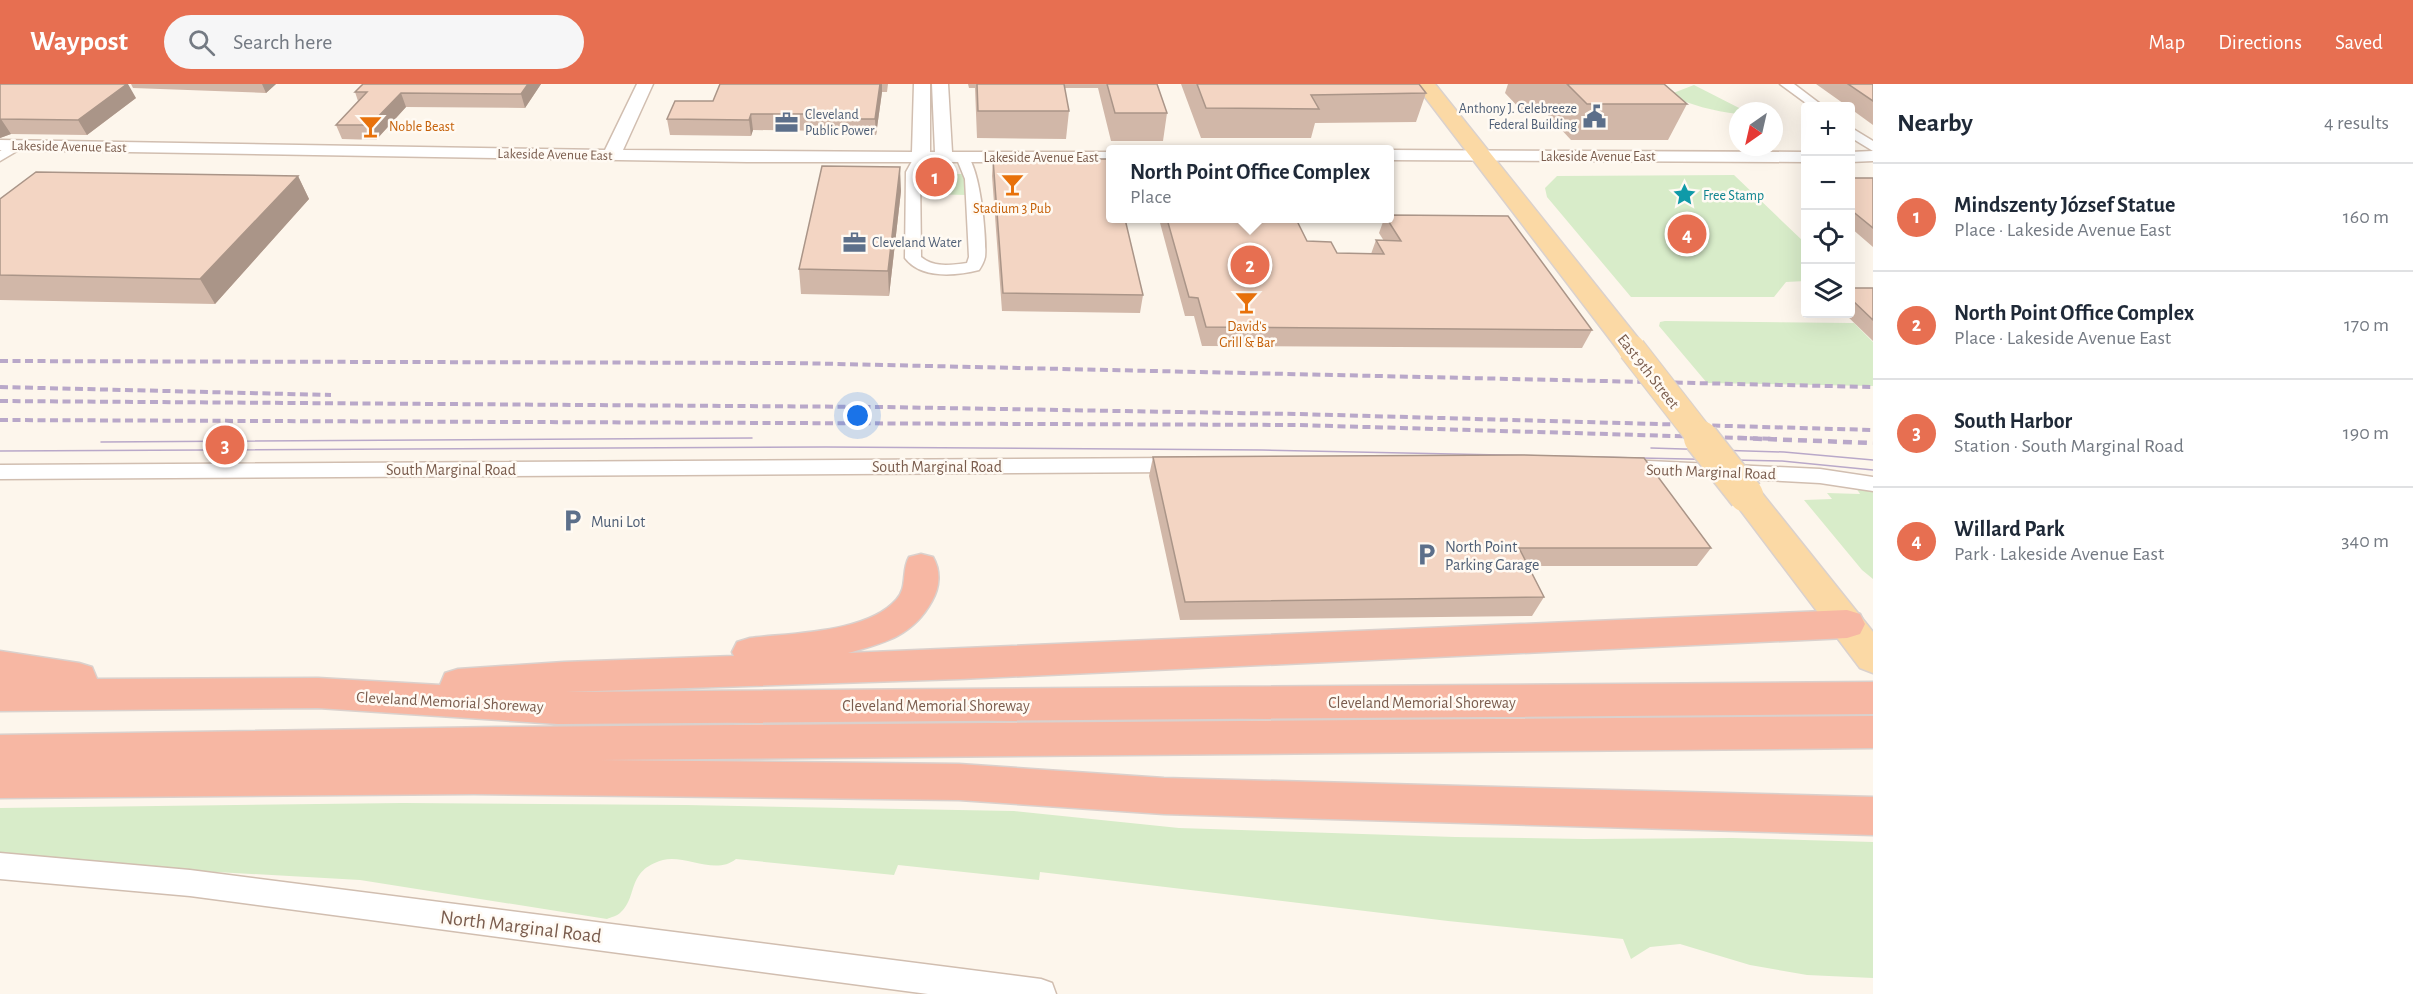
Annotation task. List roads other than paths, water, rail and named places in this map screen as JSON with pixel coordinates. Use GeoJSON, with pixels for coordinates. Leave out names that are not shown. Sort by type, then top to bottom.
{"type":"FeatureCollection","features":[{"type":"Feature","properties":{"kind":"highway"},"geometry":{"type":"LineString","coordinates":[[564,677],[831,642],[876,631],[896,620],[911,607],[919,594],[921,566]]}},
{"type":"Feature","properties":{"kind":"highway"},"geometry":{"type":"LineString","coordinates":[[318,693],[564,677],[972,663],[1860,623]]}},
{"type":"Feature","properties":{"kind":"highway"},"geometry":{"type":"LineString","coordinates":[[0,666],[176,694]]}},
{"type":"Feature","properties":{"kind":"highway","name":"Cleveland Memorial Shoreway"},"geometry":{"type":"LineString","coordinates":[[0,695],[318,693],[558,708],[1873,698]]}},
{"type":"Feature","properties":{"kind":"highway","name":"Cleveland Memorial Shoreway"},"geometry":{"type":"LineString","coordinates":[[0,752],[521,744],[1873,732]]}},
{"type":"Feature","properties":{"kind":"highway"},"geometry":{"type":"LineString","coordinates":[[0,780],[474,776],[959,782],[1176,796],[1873,816]]}},
{"type":"Feature","properties":{"kind":"main road","name":"East 9th Street"},"geometry":{"type":"LineString","coordinates":[[1425,84],[1746,495],[1860,623],[1873,658]]}},
{"type":"Feature","properties":{"kind":"street"},"geometry":{"type":"LineString","coordinates":[[612,154],[645,84]]}},
{"type":"Feature","properties":{"kind":"street"},"geometry":{"type":"LineString","coordinates":[[922,84],[921,157],[913,172],[913,258],[919,265],[930,268],[973,267],[977,257],[972,179],[963,157]]}},
{"type":"Feature","properties":{"kind":"street"},"geometry":{"type":"LineString","coordinates":[[940,84],[944,157]]}},
{"type":"Feature","properties":{"kind":"street"},"geometry":{"type":"LineString","coordinates":[[1786,84],[1811,102]]}},
{"type":"Feature","properties":{"kind":"street"},"geometry":{"type":"LineString","coordinates":[[1855,134],[1873,147]]}},
{"type":"Feature","properties":{"kind":"street"},"geometry":{"type":"LineString","coordinates":[[0,157],[9,145]]}},
{"type":"Feature","properties":{"kind":"street","name":"Lakeside Avenue East"},"geometry":{"type":"LineString","coordinates":[[9,145],[612,154],[1106,157]]}},
{"type":"Feature","properties":{"kind":"street","name":"Lakeside Avenue East"},"geometry":{"type":"LineString","coordinates":[[1394,155],[1801,156]]}},
{"type":"Feature","properties":{"kind":"street"},"geometry":{"type":"LineString","coordinates":[[1855,157],[1873,156]]}},
{"type":"Feature","properties":{"kind":"street","name":"South Marginal Road"},"geometry":{"type":"LineString","coordinates":[[0,472],[1201,465]]}},
{"type":"Feature","properties":{"kind":"street","name":"South Marginal Road"},"geometry":{"type":"LineString","coordinates":[[1605,466],[1820,476],[1873,483]]}},
{"type":"Feature","properties":{"kind":"street","name":"North Marginal Road"},"geometry":{"type":"LineString","coordinates":[[0,866],[190,883],[1041,994]]}},
{"type":"Feature","properties":{"kind":"tram line"},"geometry":{"type":"LineString","coordinates":[[101,442],[752,438]]}},
{"type":"Feature","properties":{"kind":"tram line"},"geometry":{"type":"LineString","coordinates":[[0,451],[826,447],[1262,450],[1782,461],[1873,470]]}},
{"type":"Feature","properties":{"kind":"tram line"},"geometry":{"type":"LineString","coordinates":[[1651,448],[1784,452],[1873,460]]}},
{"type":"Feature","properties":{"kind":"railway"},"geometry":{"type":"LineString","coordinates":[[0,361],[794,363],[1873,387]]}},
{"type":"Feature","properties":{"kind":"railway"},"geometry":{"type":"LineString","coordinates":[[0,387],[331,395]]}},
{"type":"Feature","properties":{"kind":"railway"},"geometry":{"type":"LineString","coordinates":[[0,401],[882,407],[1297,414],[1873,430]]}},
{"type":"Feature","properties":{"kind":"railway"},"geometry":{"type":"LineString","coordinates":[[0,420],[1298,425],[1777,439]]}},
{"type":"Feature","properties":{"kind":"railway"},"geometry":{"type":"LineString","coordinates":[[1738,438],[1873,443]]}},
{"type":"Feature","properties":{"kind":"place","name":"Anthony J. Celebreeze Federal Building"},"geometry":{"type":"Point","coordinates":[1595,116]}},
{"type":"Feature","properties":{"kind":"place","name":"Cleveland Public Power"},"geometry":{"type":"Point","coordinates":[787,122]}},
{"type":"Feature","properties":{"kind":"place","name":"Noble Beast"},"geometry":{"type":"Point","coordinates":[371,126]}},
{"type":"Feature","properties":{"kind":"place","name":"Mindszenty József Statue"},"geometry":{"type":"Point","coordinates":[935,177]}},
{"type":"Feature","properties":{"kind":"place","name":"Stadium 3 Pub"},"geometry":{"type":"Point","coordinates":[1012,184]}},
{"type":"Feature","properties":{"kind":"place","name":"Free Stamp"},"geometry":{"type":"Point","coordinates":[1685,195]}},
{"type":"Feature","properties":{"kind":"place","name":"Willard Park"},"geometry":{"type":"Point","coordinates":[1687,234]}},
{"type":"Feature","properties":{"kind":"place","name":"Cleveland Water"},"geometry":{"type":"Point","coordinates":[854,242]}},
{"type":"Feature","properties":{"kind":"place","name":"North Point Office Complex"},"geometry":{"type":"Point","coordinates":[1250,265]}},
{"type":"Feature","properties":{"kind":"place","name":"David's Grill & Bar"},"geometry":{"type":"Point","coordinates":[1247,302]}},
{"type":"Feature","properties":{"kind":"place","name":"South Harbor"},"geometry":{"type":"Point","coordinates":[225,445]}},
{"type":"Feature","properties":{"kind":"place","name":"Muni Lot"},"geometry":{"type":"Point","coordinates":[573,521]}},
{"type":"Feature","properties":{"kind":"place","name":"North Point Parking Garage"},"geometry":{"type":"Point","coordinates":[1427,555]}}]}
